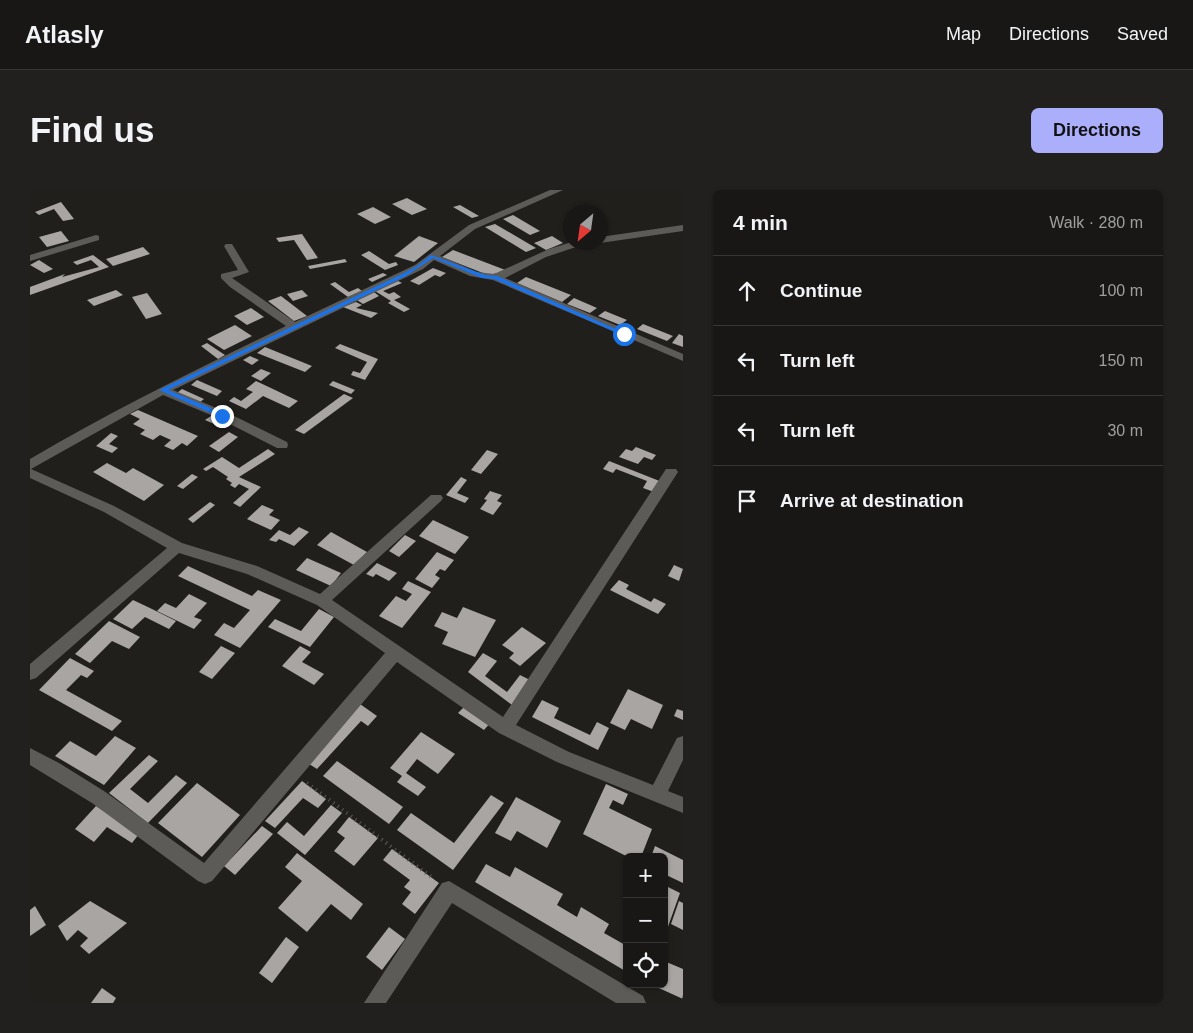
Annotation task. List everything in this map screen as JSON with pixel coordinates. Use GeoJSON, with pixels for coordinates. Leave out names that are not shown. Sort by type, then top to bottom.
{"type":"FeatureCollection","features":[{"type":"Feature","properties":{"kind":"street"},"geometry":{"type":"LineString","coordinates":[[30,464],[162,390],[419,267],[472,227],[558,190]]}},
{"type":"Feature","properties":{"kind":"street"},"geometry":{"type":"LineString","coordinates":[[608,239],[683,228]]}},
{"type":"Feature","properties":{"kind":"street"},"geometry":{"type":"LineString","coordinates":[[30,258],[96,238]]}},
{"type":"Feature","properties":{"kind":"street"},"geometry":{"type":"LineString","coordinates":[[229,246],[244,272],[225,276],[234,285],[293,326]]}},
{"type":"Feature","properties":{"kind":"street"},"geometry":{"type":"LineString","coordinates":[[433,256],[484,277],[495,277],[505,276],[523,263],[563,249]]}},
{"type":"Feature","properties":{"kind":"street"},"geometry":{"type":"LineString","coordinates":[[495,277],[683,358]]}},
{"type":"Feature","properties":{"kind":"street"},"geometry":{"type":"LineString","coordinates":[[162,390],[282,445]]}},
{"type":"Feature","properties":{"kind":"street"},"geometry":{"type":"LineString","coordinates":[[30,472],[110,510],[178,547],[252,570],[322,601],[505,728],[563,757],[683,805]]}},
{"type":"Feature","properties":{"kind":"street"},"geometry":{"type":"LineString","coordinates":[[505,728],[671,472]]}},
{"type":"Feature","properties":{"kind":"street"},"geometry":{"type":"LineString","coordinates":[[322,601],[436,498]]}},
{"type":"Feature","properties":{"kind":"street"},"geometry":{"type":"LineString","coordinates":[[30,672],[178,547]]}},
{"type":"Feature","properties":{"kind":"street"},"geometry":{"type":"LineString","coordinates":[[30,756],[108,803],[206,875],[292,772],[398,652]]}},
{"type":"Feature","properties":{"kind":"street"},"geometry":{"type":"LineString","coordinates":[[657,794],[683,743]]}},
{"type":"Feature","properties":{"kind":"street"},"geometry":{"type":"LineString","coordinates":[[374,1003],[448,890],[636,1003]]}},
{"type":"Feature","properties":{"kind":"path"},"geometry":{"type":"LineString","coordinates":[[292,772],[448,890]]}},
{"type":"Feature","properties":{"kind":"building"},"geometry":{"type":"Polygon","coordinates":[[[407,198],[427,209],[412,215],[392,204],[407,198]]]}},
{"type":"Feature","properties":{"kind":"building"},"geometry":{"type":"Polygon","coordinates":[[[61,202],[74,219],[63,221],[54,209],[39,215],[35,212],[61,202]]]}},
{"type":"Feature","properties":{"kind":"building"},"geometry":{"type":"Polygon","coordinates":[[[460,205],[479,216],[472,218],[453,207],[460,205]]]}},
{"type":"Feature","properties":{"kind":"building"},"geometry":{"type":"Polygon","coordinates":[[[373,207],[391,217],[375,224],[357,214],[373,207]]]}},
{"type":"Feature","properties":{"kind":"building"},"geometry":{"type":"Polygon","coordinates":[[[513,215],[540,231],[530,235],[503,219],[513,215]]]}},
{"type":"Feature","properties":{"kind":"building"},"geometry":{"type":"Polygon","coordinates":[[[495,224],[536,248],[526,252],[485,227],[495,224]]]}},
{"type":"Feature","properties":{"kind":"building"},"geometry":{"type":"Polygon","coordinates":[[[61,231],[69,241],[47,247],[39,237],[61,231]]]}},
{"type":"Feature","properties":{"kind":"building"},"geometry":{"type":"Polygon","coordinates":[[[302,234],[318,258],[307,260],[294,240],[279,242],[276,238],[302,234]]]}},
{"type":"Feature","properties":{"kind":"building"},"geometry":{"type":"Polygon","coordinates":[[[419,236],[438,243],[414,262],[394,256],[419,236]]]}},
{"type":"Feature","properties":{"kind":"building"},"geometry":{"type":"Polygon","coordinates":[[[552,236],[563,243],[546,250],[534,243],[552,236]]]}},
{"type":"Feature","properties":{"kind":"building"},"geometry":{"type":"Polygon","coordinates":[[[143,247],[150,254],[113,266],[106,259],[143,247]]]}},
{"type":"Feature","properties":{"kind":"building"},"geometry":{"type":"Polygon","coordinates":[[[453,250],[508,271],[488,275],[442,257],[453,250]]]}},
{"type":"Feature","properties":{"kind":"building"},"geometry":{"type":"Polygon","coordinates":[[[369,251],[389,264],[396,262],[398,265],[385,270],[361,255],[369,251]]]}},
{"type":"Feature","properties":{"kind":"building"},"geometry":{"type":"Polygon","coordinates":[[[93,255],[109,267],[30,295],[30,287],[65,274],[62,277],[99,267],[91,260],[77,265],[73,262],[93,255]]]}},
{"type":"Feature","properties":{"kind":"building"},"geometry":{"type":"Polygon","coordinates":[[[345,259],[347,262],[310,269],[308,266],[345,259]]]}},
{"type":"Feature","properties":{"kind":"building"},"geometry":{"type":"Polygon","coordinates":[[[39,260],[53,269],[44,273],[30,265],[39,260]]]}},
{"type":"Feature","properties":{"kind":"building"},"geometry":{"type":"Polygon","coordinates":[[[433,268],[446,273],[440,277],[435,275],[419,285],[410,281],[433,268]]]}},
{"type":"Feature","properties":{"kind":"building"},"geometry":{"type":"Polygon","coordinates":[[[383,273],[387,275],[372,282],[368,279],[383,273]]]}},
{"type":"Feature","properties":{"kind":"building"},"geometry":{"type":"Polygon","coordinates":[[[526,277],[571,295],[562,302],[517,283],[526,277]]]}},
{"type":"Feature","properties":{"kind":"building"},"geometry":{"type":"Polygon","coordinates":[[[398,281],[402,283],[383,291],[389,294],[394,292],[401,297],[394,300],[410,309],[404,312],[388,303],[391,301],[375,291],[398,281]]]}},
{"type":"Feature","properties":{"kind":"building"},"geometry":{"type":"Polygon","coordinates":[[[335,282],[349,292],[358,288],[362,291],[348,297],[330,284],[335,282]]]}},
{"type":"Feature","properties":{"kind":"building"},"geometry":{"type":"Polygon","coordinates":[[[116,290],[123,295],[94,306],[87,300],[116,290]]]}},
{"type":"Feature","properties":{"kind":"building"},"geometry":{"type":"Polygon","coordinates":[[[302,290],[308,296],[293,301],[287,294],[302,290]]]}},
{"type":"Feature","properties":{"kind":"building"},"geometry":{"type":"Polygon","coordinates":[[[374,292],[379,296],[363,304],[357,300],[374,292]]]}},
{"type":"Feature","properties":{"kind":"building"},"geometry":{"type":"Polygon","coordinates":[[[147,293],[162,314],[146,319],[132,297],[147,293]]]}},
{"type":"Feature","properties":{"kind":"building"},"geometry":{"type":"Polygon","coordinates":[[[281,296],[307,316],[294,321],[268,301],[281,296]]]}},
{"type":"Feature","properties":{"kind":"building"},"geometry":{"type":"Polygon","coordinates":[[[574,298],[597,308],[590,313],[567,304],[574,298]]]}},
{"type":"Feature","properties":{"kind":"building"},"geometry":{"type":"Polygon","coordinates":[[[356,302],[362,305],[356,308],[378,313],[371,318],[343,307],[356,302]]]}},
{"type":"Feature","properties":{"kind":"building"},"geometry":{"type":"Polygon","coordinates":[[[251,308],[264,317],[247,325],[234,316],[251,308]]]}},
{"type":"Feature","properties":{"kind":"building"},"geometry":{"type":"Polygon","coordinates":[[[605,311],[627,320],[620,325],[598,316],[605,311]]]}},
{"type":"Feature","properties":{"kind":"building"},"geometry":{"type":"Polygon","coordinates":[[[643,324],[673,336],[667,341],[637,329],[643,324]]]}},
{"type":"Feature","properties":{"kind":"building"},"geometry":{"type":"Polygon","coordinates":[[[235,325],[252,336],[224,350],[207,339],[235,325]]]}},
{"type":"Feature","properties":{"kind":"building"},"geometry":{"type":"Polygon","coordinates":[[[679,334],[683,336],[683,347],[672,343],[679,334]]]}},
{"type":"Feature","properties":{"kind":"building"},"geometry":{"type":"Polygon","coordinates":[[[207,343],[225,355],[218,359],[201,346],[207,343]]]}},
{"type":"Feature","properties":{"kind":"building"},"geometry":{"type":"Polygon","coordinates":[[[340,344],[378,359],[365,380],[351,375],[353,371],[360,373],[367,362],[335,348],[340,344]]]}},
{"type":"Feature","properties":{"kind":"building"},"geometry":{"type":"Polygon","coordinates":[[[265,347],[312,366],[305,372],[257,353],[265,347]]]}},
{"type":"Feature","properties":{"kind":"building"},"geometry":{"type":"Polygon","coordinates":[[[250,356],[259,360],[252,365],[243,360],[250,356]]]}},
{"type":"Feature","properties":{"kind":"building"},"geometry":{"type":"Polygon","coordinates":[[[261,369],[271,373],[261,381],[251,376],[261,369]]]}},
{"type":"Feature","properties":{"kind":"building"},"geometry":{"type":"Polygon","coordinates":[[[197,380],[222,391],[217,396],[191,385],[197,380]]]}},
{"type":"Feature","properties":{"kind":"building"},"geometry":{"type":"Polygon","coordinates":[[[256,381],[298,401],[289,408],[263,396],[246,409],[229,401],[234,397],[241,401],[253,392],[246,389],[256,381]]]}},
{"type":"Feature","properties":{"kind":"building"},"geometry":{"type":"Polygon","coordinates":[[[333,381],[355,390],[351,394],[329,385],[333,381]]]}},
{"type":"Feature","properties":{"kind":"building"},"geometry":{"type":"Polygon","coordinates":[[[182,389],[204,399],[199,403],[177,393],[182,389]]]}},
{"type":"Feature","properties":{"kind":"building"},"geometry":{"type":"Polygon","coordinates":[[[344,394],[353,398],[304,434],[295,430],[344,394]]]}},
{"type":"Feature","properties":{"kind":"building"},"geometry":{"type":"Polygon","coordinates":[[[138,410],[198,436],[187,446],[182,443],[173,450],[164,446],[171,440],[160,435],[153,440],[140,434],[145,430],[133,424],[140,419],[130,414],[138,410]]]}},
{"type":"Feature","properties":{"kind":"building"},"geometry":{"type":"Polygon","coordinates":[[[211,416],[227,422],[221,427],[205,420],[211,416]]]}},
{"type":"Feature","properties":{"kind":"building"},"geometry":{"type":"Polygon","coordinates":[[[229,432],[238,437],[219,452],[209,446],[229,432]]]}},
{"type":"Feature","properties":{"kind":"building"},"geometry":{"type":"Polygon","coordinates":[[[111,433],[118,436],[109,444],[118,448],[112,453],[96,446],[111,433]]]}},
{"type":"Feature","properties":{"kind":"building"},"geometry":{"type":"Polygon","coordinates":[[[636,447],[656,455],[652,460],[644,457],[638,464],[619,457],[626,449],[632,451],[636,447]]]}},
{"type":"Feature","properties":{"kind":"building"},"geometry":{"type":"Polygon","coordinates":[[[268,449],[275,454],[239,477],[261,487],[240,507],[233,503],[249,489],[239,484],[235,488],[230,485],[232,483],[226,479],[228,477],[213,467],[206,471],[203,469],[222,457],[239,468],[268,449]]]}},
{"type":"Feature","properties":{"kind":"building"},"geometry":{"type":"Polygon","coordinates":[[[487,450],[498,454],[481,474],[471,470],[487,450]]]}},
{"type":"Feature","properties":{"kind":"building"},"geometry":{"type":"Polygon","coordinates":[[[609,461],[662,482],[654,492],[643,488],[647,481],[616,469],[613,473],[603,469],[609,461]]]}},
{"type":"Feature","properties":{"kind":"building"},"geometry":{"type":"Polygon","coordinates":[[[107,463],[126,473],[133,468],[164,485],[144,501],[93,472],[107,463]]]}},
{"type":"Feature","properties":{"kind":"building"},"geometry":{"type":"Polygon","coordinates":[[[192,474],[198,477],[183,489],[177,486],[192,474]]]}},
{"type":"Feature","properties":{"kind":"building"},"geometry":{"type":"Polygon","coordinates":[[[461,477],[467,480],[457,493],[469,498],[465,503],[446,495],[461,477]]]}},
{"type":"Feature","properties":{"kind":"building"},"geometry":{"type":"Polygon","coordinates":[[[490,491],[502,495],[497,501],[502,503],[493,515],[480,509],[487,500],[484,499],[490,491]]]}},
{"type":"Feature","properties":{"kind":"building"},"geometry":{"type":"Polygon","coordinates":[[[210,502],[215,505],[193,523],[188,519],[210,502]]]}},
{"type":"Feature","properties":{"kind":"building"},"geometry":{"type":"Polygon","coordinates":[[[262,505],[274,510],[269,515],[280,520],[271,530],[247,519],[262,505]]]}},
{"type":"Feature","properties":{"kind":"building"},"geometry":{"type":"Polygon","coordinates":[[[433,520],[469,537],[455,554],[419,536],[433,520]]]}},
{"type":"Feature","properties":{"kind":"building"},"geometry":{"type":"Polygon","coordinates":[[[299,527],[309,532],[294,546],[279,539],[276,542],[269,540],[279,530],[290,535],[299,527]]]}},
{"type":"Feature","properties":{"kind":"building"},"geometry":{"type":"Polygon","coordinates":[[[331,532],[367,552],[354,565],[317,545],[331,532]]]}},
{"type":"Feature","properties":{"kind":"building"},"geometry":{"type":"Polygon","coordinates":[[[405,535],[416,541],[399,557],[389,551],[405,535]]]}},
{"type":"Feature","properties":{"kind":"building"},"geometry":{"type":"Polygon","coordinates":[[[437,552],[454,560],[445,571],[440,569],[435,575],[440,578],[432,588],[415,579],[437,552]]]}},
{"type":"Feature","properties":{"kind":"building"},"geometry":{"type":"Polygon","coordinates":[[[307,558],[341,573],[331,586],[296,570],[307,558]]]}},
{"type":"Feature","properties":{"kind":"building"},"geometry":{"type":"Polygon","coordinates":[[[377,563],[397,573],[389,581],[376,574],[373,577],[366,574],[377,563]]]}},
{"type":"Feature","properties":{"kind":"building"},"geometry":{"type":"Polygon","coordinates":[[[674,565],[683,569],[679,581],[668,576],[674,565]]]}},
{"type":"Feature","properties":{"kind":"building"},"geometry":{"type":"Polygon","coordinates":[[[188,566],[252,596],[258,590],[281,600],[240,648],[214,635],[224,623],[234,628],[250,610],[178,576],[188,566]]]}},
{"type":"Feature","properties":{"kind":"building"},"geometry":{"type":"Polygon","coordinates":[[[619,580],[629,585],[626,589],[651,602],[654,598],[666,604],[658,614],[610,590],[619,580]]]}},
{"type":"Feature","properties":{"kind":"building"},"geometry":{"type":"Polygon","coordinates":[[[408,581],[431,592],[402,628],[379,616],[396,596],[406,601],[412,594],[402,589],[408,581]]]}},
{"type":"Feature","properties":{"kind":"building"},"geometry":{"type":"Polygon","coordinates":[[[189,594],[207,603],[194,617],[202,620],[194,629],[157,611],[165,603],[176,608],[189,594]]]}},
{"type":"Feature","properties":{"kind":"building"},"geometry":{"type":"Polygon","coordinates":[[[133,600],[176,621],[169,629],[145,617],[132,629],[113,619],[133,600]]]}},
{"type":"Feature","properties":{"kind":"building"},"geometry":{"type":"Polygon","coordinates":[[[463,607],[496,620],[475,657],[442,644],[448,632],[434,626],[442,612],[457,618],[463,607]]]}},
{"type":"Feature","properties":{"kind":"building"},"geometry":{"type":"Polygon","coordinates":[[[319,609],[334,617],[310,647],[268,627],[275,619],[301,631],[319,609]]]}},
{"type":"Feature","properties":{"kind":"building"},"geometry":{"type":"Polygon","coordinates":[[[109,621],[140,637],[129,649],[112,641],[90,663],[75,654],[109,621]]]}},
{"type":"Feature","properties":{"kind":"building"},"geometry":{"type":"Polygon","coordinates":[[[522,627],[546,643],[520,666],[509,658],[514,653],[502,645],[522,627]]]}},
{"type":"Feature","properties":{"kind":"building"},"geometry":{"type":"Polygon","coordinates":[[[221,646],[235,653],[212,679],[199,672],[221,646]]]}},
{"type":"Feature","properties":{"kind":"building"},"geometry":{"type":"Polygon","coordinates":[[[300,646],[311,652],[302,662],[324,674],[314,685],[282,666],[300,646]]]}},
{"type":"Feature","properties":{"kind":"building"},"geometry":{"type":"Polygon","coordinates":[[[483,653],[497,661],[485,676],[507,692],[520,675],[530,680],[512,705],[468,672],[483,653]]]}},
{"type":"Feature","properties":{"kind":"building"},"geometry":{"type":"Polygon","coordinates":[[[70,658],[94,671],[87,678],[81,675],[66,690],[122,721],[112,731],[39,690],[70,658]]]}},
{"type":"Feature","properties":{"kind":"building"},"geometry":{"type":"Polygon","coordinates":[[[628,689],[663,705],[652,729],[631,719],[625,730],[610,723],[628,689]]]}},
{"type":"Feature","properties":{"kind":"building"},"geometry":{"type":"Polygon","coordinates":[[[542,700],[559,708],[554,718],[590,735],[597,722],[609,728],[598,750],[532,717],[542,700]]]}},
{"type":"Feature","properties":{"kind":"building"},"geometry":{"type":"Polygon","coordinates":[[[360,704],[377,716],[368,726],[361,721],[317,769],[306,762],[360,704]]]}},
{"type":"Feature","properties":{"kind":"building"},"geometry":{"type":"Polygon","coordinates":[[[465,706],[491,722],[484,730],[458,713],[465,706]]]}},
{"type":"Feature","properties":{"kind":"building"},"geometry":{"type":"Polygon","coordinates":[[[677,709],[683,711],[683,720],[674,716],[677,709]]]}},
{"type":"Feature","properties":{"kind":"building"},"geometry":{"type":"Polygon","coordinates":[[[421,732],[455,754],[438,774],[417,759],[406,773],[426,787],[418,796],[397,782],[402,776],[390,768],[421,732]]]}},
{"type":"Feature","properties":{"kind":"building"},"geometry":{"type":"Polygon","coordinates":[[[115,736],[136,748],[104,785],[55,756],[70,741],[96,756],[115,736]]]}},
{"type":"Feature","properties":{"kind":"building"},"geometry":{"type":"Polygon","coordinates":[[[149,755],[158,761],[130,789],[148,803],[176,775],[187,783],[148,823],[109,793],[149,755]]]}},
{"type":"Feature","properties":{"kind":"building"},"geometry":{"type":"Polygon","coordinates":[[[337,761],[403,807],[389,824],[323,776],[337,761]]]}},
{"type":"Feature","properties":{"kind":"building"},"geometry":{"type":"Polygon","coordinates":[[[302,781],[326,799],[318,808],[303,798],[275,828],[265,821],[302,781]]]}},
{"type":"Feature","properties":{"kind":"building"},"geometry":{"type":"Polygon","coordinates":[[[197,783],[240,815],[202,857],[158,823],[197,783]]]}},
{"type":"Feature","properties":{"kind":"building"},"geometry":{"type":"Polygon","coordinates":[[[606,784],[628,794],[623,805],[613,800],[609,808],[652,829],[643,853],[623,854],[583,834],[606,784]]]}},
{"type":"Feature","properties":{"kind":"building"},"geometry":{"type":"Polygon","coordinates":[[[491,795],[504,803],[453,870],[397,830],[411,813],[454,843],[491,795]]]}},
{"type":"Feature","properties":{"kind":"building"},"geometry":{"type":"Polygon","coordinates":[[[516,797],[561,821],[547,848],[517,831],[511,841],[495,833],[516,797]]]}},
{"type":"Feature","properties":{"kind":"building"},"geometry":{"type":"Polygon","coordinates":[[[331,805],[342,813],[305,855],[277,833],[287,822],[304,836],[331,805]]]}},
{"type":"Feature","properties":{"kind":"building"},"geometry":{"type":"Polygon","coordinates":[[[96,806],[139,834],[132,843],[107,827],[94,842],[75,829],[96,806]]]}},
{"type":"Feature","properties":{"kind":"building"},"geometry":{"type":"Polygon","coordinates":[[[349,817],[378,838],[354,866],[334,851],[345,838],[337,832],[349,817]]]}},
{"type":"Feature","properties":{"kind":"building"},"geometry":{"type":"Polygon","coordinates":[[[262,826],[273,834],[235,875],[224,866],[262,826]]]}},
{"type":"Feature","properties":{"kind":"building"},"geometry":{"type":"Polygon","coordinates":[[[655,846],[683,860],[683,883],[668,876],[668,853],[652,853],[655,846]]]}},
{"type":"Feature","properties":{"kind":"building"},"geometry":{"type":"Polygon","coordinates":[[[392,849],[439,883],[415,914],[402,904],[411,892],[404,887],[410,880],[383,860],[392,849]]]}},
{"type":"Feature","properties":{"kind":"building"},"geometry":{"type":"Polygon","coordinates":[[[297,853],[363,904],[351,920],[331,904],[307,932],[278,908],[302,881],[285,867],[297,853]]]}},
{"type":"Feature","properties":{"kind":"building"},"geometry":{"type":"Polygon","coordinates":[[[486,864],[510,877],[515,867],[563,894],[557,905],[577,917],[581,907],[609,924],[604,933],[623,944],[623,970],[475,882],[486,864]]]}},
{"type":"Feature","properties":{"kind":"building"},"geometry":{"type":"Polygon","coordinates":[[[668,887],[680,893],[668,927],[668,887]]]}},
{"type":"Feature","properties":{"kind":"building"},"geometry":{"type":"Polygon","coordinates":[[[90,901],[127,923],[89,954],[80,946],[88,938],[78,930],[67,941],[58,926],[90,901]]]}},
{"type":"Feature","properties":{"kind":"building"},"geometry":{"type":"Polygon","coordinates":[[[679,901],[683,903],[683,930],[671,924],[679,901]]]}},
{"type":"Feature","properties":{"kind":"building"},"geometry":{"type":"Polygon","coordinates":[[[35,906],[46,925],[30,936],[30,910],[35,906]]]}},
{"type":"Feature","properties":{"kind":"building"},"geometry":{"type":"Polygon","coordinates":[[[389,927],[405,939],[382,970],[366,957],[389,927]]]}},
{"type":"Feature","properties":{"kind":"building"},"geometry":{"type":"Polygon","coordinates":[[[286,937],[299,947],[272,983],[259,973],[286,937]]]}},
{"type":"Feature","properties":{"kind":"building"},"geometry":{"type":"Polygon","coordinates":[[[668,963],[683,969],[683,999],[659,988],[668,988],[668,963]]]}},
{"type":"Feature","properties":{"kind":"building"},"geometry":{"type":"Polygon","coordinates":[[[102,988],[116,998],[113,1003],[91,1003],[102,988]]]}},
{"type":"Feature","properties":{"kind":"route"},"geometry":{"type":"LineString","coordinates":[[222,416],[162,390],[293,326],[404,275],[419,267],[433,256],[484,277],[495,277],[624,334]]}}]}
